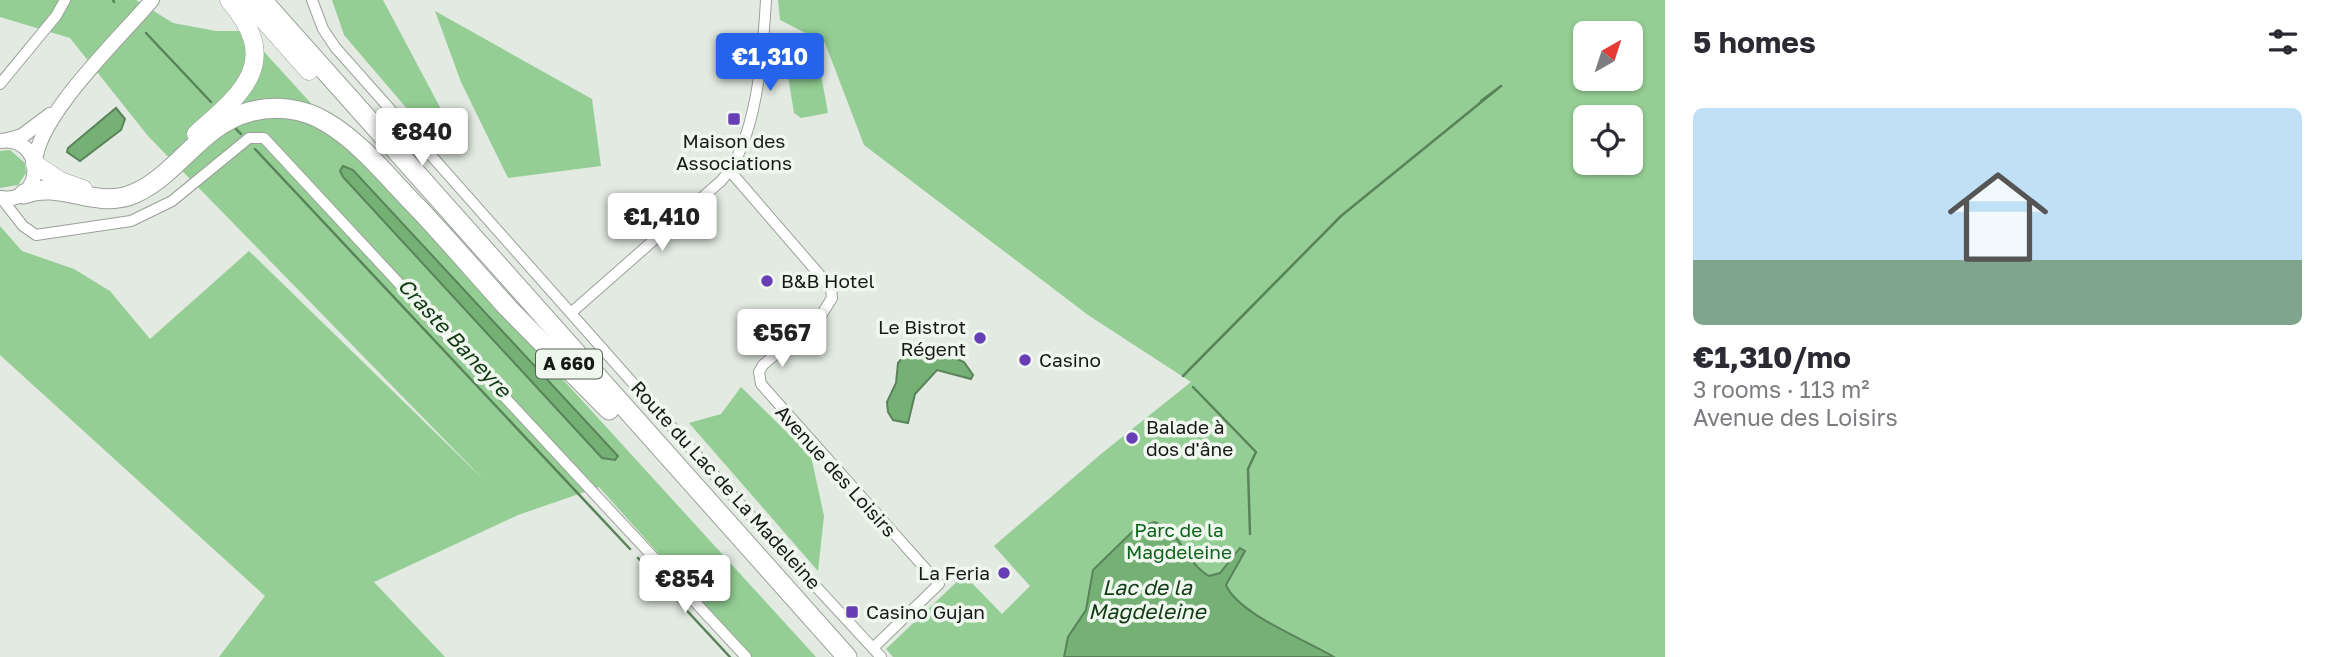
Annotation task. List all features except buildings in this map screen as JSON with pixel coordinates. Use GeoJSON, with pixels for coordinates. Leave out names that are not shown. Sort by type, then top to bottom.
{"type":"FeatureCollection","features":[{"type":"Feature","properties":{"kind":"highway"},"geometry":{"type":"LineString","coordinates":[[35,162],[69,184],[103,192],[128,188],[158,168],[231,103],[253,71],[254,39],[246,21],[229,0]]}},
{"type":"Feature","properties":{"kind":"highway"},"geometry":{"type":"LineString","coordinates":[[246,0],[309,71]]}},
{"type":"Feature","properties":{"kind":"highway","name":"A 660"},"geometry":{"type":"LineString","coordinates":[[262,0],[847,657]]}},
{"type":"Feature","properties":{"kind":"highway"},"geometry":{"type":"LineString","coordinates":[[280,0],[394,136],[459,221]]}},
{"type":"Feature","properties":{"kind":"highway","name":"A 660"},"geometry":{"type":"LineString","coordinates":[[309,71],[831,657]]}},
{"type":"Feature","properties":{"kind":"highway"},"geometry":{"type":"LineString","coordinates":[[23,194],[51,188],[91,198],[126,196],[146,187],[213,129],[237,116],[265,109],[292,109],[308,114],[324,121],[352,142],[609,410]]}},
{"type":"Feature","properties":{"kind":"main road"},"geometry":{"type":"LineString","coordinates":[[1,198],[23,194],[35,179],[36,148],[57,110],[152,0]]}},
{"type":"Feature","properties":{"kind":"main road"},"geometry":{"type":"LineString","coordinates":[[3,139],[22,136],[57,110]]}},
{"type":"Feature","properties":{"kind":"main road"},"geometry":{"type":"LineString","coordinates":[[3,139],[24,146],[35,162]]}},
{"type":"Feature","properties":{"kind":"street"},"geometry":{"type":"LineString","coordinates":[[0,84],[56,16],[65,0]]}},
{"type":"Feature","properties":{"kind":"street","name":"Route du Lac de La Madeleine"},"geometry":{"type":"LineString","coordinates":[[312,0],[323,29],[335,47],[881,657]]}},
{"type":"Feature","properties":{"kind":"street"},"geometry":{"type":"LineString","coordinates":[[572,312],[730,171],[740,155],[760,63],[766,0]]}},
{"type":"Feature","properties":{"kind":"street"},"geometry":{"type":"LineString","coordinates":[[1,198],[16,213],[23,226],[36,235],[131,222],[172,201],[248,138],[264,138],[746,657]]}},
{"type":"Feature","properties":{"kind":"street","name":"Avenue des Loisirs"},"geometry":{"type":"LineString","coordinates":[[730,171],[831,288],[832,298],[822,314],[763,365],[760,372],[761,384],[939,584],[873,648]]}},
{"type":"Feature","properties":{"kind":"street"},"geometry":{"type":"LineString","coordinates":[[16,213],[23,194]]}},
{"type":"Feature","properties":{"kind":"green space"},"geometry":{"type":"Polygon","coordinates":[[[0,0],[136,0],[173,23],[216,31],[245,31],[816,657],[742,657],[745,650],[599,487],[518,515],[374,582],[445,657],[219,657],[265,596],[0,355],[0,226],[22,251],[74,269],[110,291],[150,339],[249,251],[485,481],[148,136],[70,38],[0,17],[0,0]]]}},
{"type":"Feature","properties":{"kind":"green space"},"geometry":{"type":"Polygon","coordinates":[[[332,0],[383,0],[460,145],[455,154],[444,152],[344,35],[332,0]]]}},
{"type":"Feature","properties":{"kind":"green space","name":"Parc de la Magdeleine"},"geometry":{"type":"Polygon","coordinates":[[[778,0],[1665,0],[1665,657],[893,657],[886,649],[964,575],[1002,614],[1030,586],[994,546],[1101,454],[1191,382],[1088,315],[864,145],[825,43],[780,20],[778,0]]]}},
{"type":"Feature","properties":{"kind":"green space"},"geometry":{"type":"Polygon","coordinates":[[[435,11],[592,99],[601,166],[508,178],[461,82],[435,11]]]}},
{"type":"Feature","properties":{"kind":"green space"},"geometry":{"type":"Polygon","coordinates":[[[819,64],[828,113],[801,118],[794,113],[787,70],[819,64]]]}},
{"type":"Feature","properties":{"kind":"green space"},"geometry":{"type":"Polygon","coordinates":[[[10,150],[25,163],[26,173],[18,185],[0,188],[0,151],[10,150]]]}},
{"type":"Feature","properties":{"kind":"green space"},"geometry":{"type":"Polygon","coordinates":[[[741,387],[811,456],[824,516],[818,571],[689,423],[721,414],[741,387]]]}},
{"type":"Feature","properties":{"kind":"water"},"geometry":{"type":"Polygon","coordinates":[[[116,108],[125,119],[121,130],[80,161],[67,152],[68,148],[116,108]]]}},
{"type":"Feature","properties":{"kind":"water"},"geometry":{"type":"Polygon","coordinates":[[[343,166],[353,170],[618,456],[615,460],[602,458],[343,177],[340,171],[343,166]]]}},
{"type":"Feature","properties":{"kind":"water"},"geometry":{"type":"Polygon","coordinates":[[[934,349],[964,362],[973,375],[971,379],[937,370],[915,394],[908,423],[893,420],[888,412],[887,402],[896,383],[898,363],[903,357],[934,349]]]}},
{"type":"Feature","properties":{"kind":"water","name":"Lac de la Magdeleine"},"geometry":{"type":"Polygon","coordinates":[[[1154,522],[1171,532],[1193,562],[1209,576],[1220,573],[1240,548],[1245,551],[1226,585],[1233,596],[1274,626],[1334,657],[1064,657],[1068,637],[1086,610],[1093,570],[1135,529],[1154,522]]]}},
{"type":"Feature","properties":{"kind":"waterway","name":"Craste Baneyre"},"geometry":{"type":"LineString","coordinates":[[146,33],[211,102]]}},
{"type":"Feature","properties":{"kind":"waterway"},"geometry":{"type":"LineString","coordinates":[[1183,376],[1341,216],[1501,86],[1481,101]]}},
{"type":"Feature","properties":{"kind":"waterway","name":"Craste Baneyre"},"geometry":{"type":"LineString","coordinates":[[236,129],[241,134]]}},
{"type":"Feature","properties":{"kind":"waterway","name":"Craste Baneyre"},"geometry":{"type":"LineString","coordinates":[[255,149],[630,549]]}},
{"type":"Feature","properties":{"kind":"waterway"},"geometry":{"type":"LineString","coordinates":[[1193,387],[1256,452],[1248,469],[1250,534]]}},
{"type":"Feature","properties":{"kind":"waterway","name":"Craste Baneyre"},"geometry":{"type":"LineString","coordinates":[[638,558],[730,657]]}},
{"type":"Feature","properties":{"kind":"place","name":"Maison des Associations"},"geometry":{"type":"Point","coordinates":[734,119]}},
{"type":"Feature","properties":{"kind":"place","name":"B&B Hotel"},"geometry":{"type":"Point","coordinates":[767,281]}},
{"type":"Feature","properties":{"kind":"place","name":"Le Bistrot Régent"},"geometry":{"type":"Point","coordinates":[980,338]}},
{"type":"Feature","properties":{"kind":"place","name":"Casino"},"geometry":{"type":"Point","coordinates":[1025,360]}},
{"type":"Feature","properties":{"kind":"place","name":"Balade à dos d'âne"},"geometry":{"type":"Point","coordinates":[1132,438]}},
{"type":"Feature","properties":{"kind":"place","name":"La Feria"},"geometry":{"type":"Point","coordinates":[1004,573]}},
{"type":"Feature","properties":{"kind":"place","name":"Casino Gujan"},"geometry":{"type":"Point","coordinates":[852,612]}}]}
